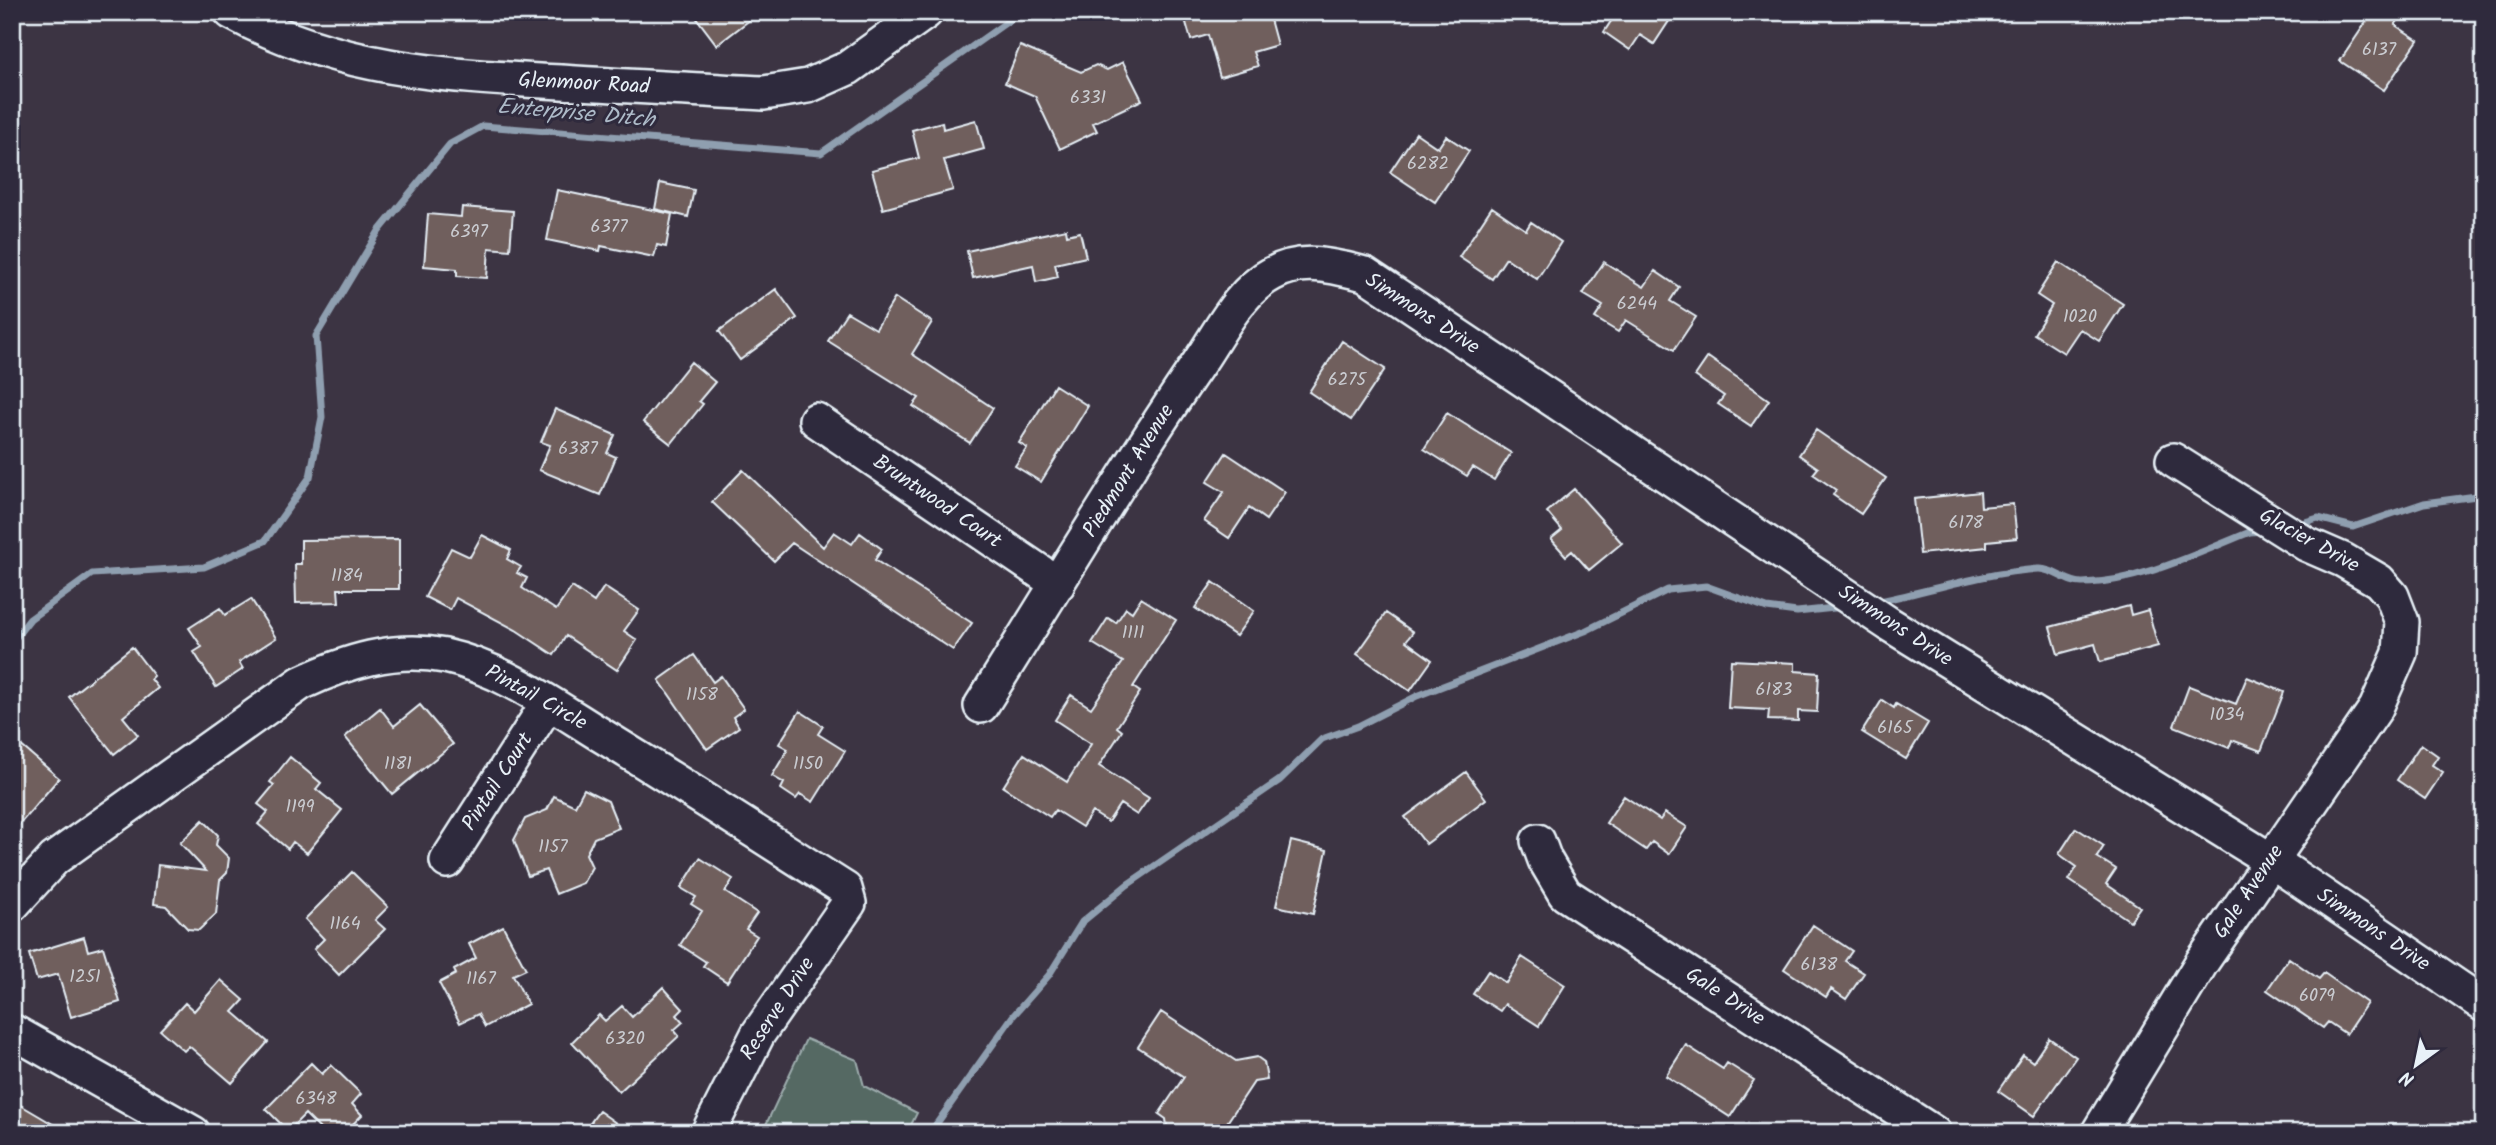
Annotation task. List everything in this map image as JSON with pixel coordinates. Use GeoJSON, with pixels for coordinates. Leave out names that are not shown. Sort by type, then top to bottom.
{"type":"FeatureCollection","features":[{"type":"Feature","properties":{"kind":"street","name":"Glenmoor Road"},"geometry":{"type":"LineString","coordinates":[[231,12],[324,52],[394,69],[471,78],[764,93],[808,86],[848,68],[926,12]]}},
{"type":"Feature","properties":{"kind":"street","name":"Piedmont Avenue"},"geometry":{"type":"LineString","coordinates":[[981,706],[1172,402],[1247,292],[1272,273],[1302,264]]}},
{"type":"Feature","properties":{"kind":"street","name":"Simmons Drive"},"geometry":{"type":"LineString","coordinates":[[1302,264],[1323,264],[1365,274],[1889,624],[2272,861],[2484,1005]]}},
{"type":"Feature","properties":{"kind":"street","name":"Bruntwood Court"},"geometry":{"type":"LineString","coordinates":[[816,420],[1058,584]]}},
{"type":"Feature","properties":{"kind":"street","name":"Glacier Drive"},"geometry":{"type":"LineString","coordinates":[[2173,460],[2306,544],[2343,560],[2379,581],[2392,596],[2402,622],[2400,653]]}},
{"type":"Feature","properties":{"kind":"street","name":"Pintail Circle"},"geometry":{"type":"LineString","coordinates":[[12,905],[54,859],[301,683],[346,663],[394,653],[443,656],[490,670],[548,703],[845,889]]}},
{"type":"Feature","properties":{"kind":"street","name":"Gale Avenue"},"geometry":{"type":"LineString","coordinates":[[2098,1133],[2202,962],[2376,708],[2400,653]]}},
{"type":"Feature","properties":{"kind":"street","name":"Pintail Court"},"geometry":{"type":"LineString","coordinates":[[447,860],[548,703]]}},
{"type":"Feature","properties":{"kind":"street","name":"Gale Drive"},"geometry":{"type":"LineString","coordinates":[[1538,841],[1545,860],[1565,894],[1934,1133]]}},
{"type":"Feature","properties":{"kind":"street","name":"Reserve Drive"},"geometry":{"type":"LineString","coordinates":[[708,1133],[758,1034],[849,903],[845,889]]}},
{"type":"Feature","properties":{"kind":"street"},"geometry":{"type":"LineString","coordinates":[[12,1031],[192,1133]]}},
{"type":"Feature","properties":{"kind":"green space"},"geometry":{"type":"Polygon","coordinates":[[[806,1039],[857,1060],[864,1086],[917,1113],[907,1133],[762,1133],[806,1039]]]}},
{"type":"Feature","properties":{"kind":"building"},"geometry":{"type":"Polygon","coordinates":[[[692,12],[760,12],[717,45],[692,12]]]}},
{"type":"Feature","properties":{"kind":"building"},"geometry":{"type":"Polygon","coordinates":[[[1183,12],[1225,12],[1227,19],[1251,12],[1268,12],[1277,45],[1253,52],[1258,66],[1220,77],[1208,35],[1191,40],[1183,12]]]}},
{"type":"Feature","properties":{"kind":"building"},"geometry":{"type":"Polygon","coordinates":[[[1617,12],[1675,12],[1654,44],[1640,35],[1630,50],[1604,32],[1617,12]]]}},
{"type":"Feature","properties":{"kind":"building"},"geometry":{"type":"Polygon","coordinates":[[[2373,12],[2404,12],[2395,25],[2418,40],[2384,90],[2340,61],[2373,12]]]}},
{"type":"Feature","properties":{"kind":"building"},"geometry":{"type":"Polygon","coordinates":[[[1020,46],[1081,72],[1096,65],[1107,70],[1123,62],[1142,100],[1093,123],[1097,131],[1060,149],[1035,96],[1005,83],[1020,46]]]}},
{"type":"Feature","properties":{"kind":"building"},"geometry":{"type":"Polygon","coordinates":[[[976,120],[984,149],[944,160],[953,190],[883,209],[872,170],[919,158],[912,130],[942,122],[943,129],[976,120]]]}},
{"type":"Feature","properties":{"kind":"building"},"geometry":{"type":"Polygon","coordinates":[[[1416,133],[1438,148],[1446,136],[1469,151],[1435,202],[1390,172],[1416,133]]]}},
{"type":"Feature","properties":{"kind":"building"},"geometry":{"type":"Polygon","coordinates":[[[660,183],[694,190],[688,217],[655,209],[660,183]]]}},
{"type":"Feature","properties":{"kind":"building"},"geometry":{"type":"Polygon","coordinates":[[[557,190],[672,214],[666,247],[657,245],[654,257],[601,246],[600,251],[547,240],[557,190]]]}},
{"type":"Feature","properties":{"kind":"building"},"geometry":{"type":"Polygon","coordinates":[[[462,207],[513,211],[510,250],[489,248],[487,278],[457,276],[457,269],[424,266],[428,214],[461,217],[462,207]]]}},
{"type":"Feature","properties":{"kind":"building"},"geometry":{"type":"Polygon","coordinates":[[[1492,207],[1526,230],[1531,222],[1561,242],[1537,279],[1506,258],[1492,279],[1459,257],[1492,207]]]}},
{"type":"Feature","properties":{"kind":"building"},"geometry":{"type":"Polygon","coordinates":[[[1066,229],[1067,235],[1080,232],[1086,257],[1055,264],[1058,277],[1036,282],[1033,265],[973,278],[967,251],[1066,229]]]}},
{"type":"Feature","properties":{"kind":"building"},"geometry":{"type":"Polygon","coordinates":[[[1604,262],[1644,287],[1655,271],[1679,287],[1670,301],[1696,317],[1674,350],[1626,320],[1618,332],[1595,318],[1603,306],[1583,294],[1604,262]]]}},
{"type":"Feature","properties":{"kind":"building"},"geometry":{"type":"Polygon","coordinates":[[[2058,262],[2123,304],[2099,341],[2080,329],[2064,353],[2034,334],[2052,305],[2037,295],[2058,262]]]}},
{"type":"Feature","properties":{"kind":"building"},"geometry":{"type":"Polygon","coordinates":[[[776,289],[797,318],[740,360],[719,331],[776,289]]]}},
{"type":"Feature","properties":{"kind":"building"},"geometry":{"type":"Polygon","coordinates":[[[895,298],[932,322],[912,354],[993,408],[970,443],[913,406],[919,398],[828,341],[847,312],[876,329],[895,298]]]}},
{"type":"Feature","properties":{"kind":"building"},"geometry":{"type":"Polygon","coordinates":[[[1342,341],[1385,369],[1351,420],[1309,392],[1342,341]]]}},
{"type":"Feature","properties":{"kind":"building"},"geometry":{"type":"Polygon","coordinates":[[[1708,357],[1769,400],[1751,426],[1718,404],[1724,396],[1695,376],[1708,357]]]}},
{"type":"Feature","properties":{"kind":"building"},"geometry":{"type":"Polygon","coordinates":[[[691,362],[715,382],[699,401],[703,404],[671,444],[643,422],[691,362]]]}},
{"type":"Feature","properties":{"kind":"building"},"geometry":{"type":"Polygon","coordinates":[[[1055,385],[1088,406],[1041,482],[1015,466],[1027,448],[1019,443],[1055,385]]]}},
{"type":"Feature","properties":{"kind":"building"},"geometry":{"type":"Polygon","coordinates":[[[555,409],[615,435],[607,453],[616,457],[600,495],[539,470],[550,445],[541,442],[555,409]]]}},
{"type":"Feature","properties":{"kind":"building"},"geometry":{"type":"Polygon","coordinates":[[[1447,413],[1511,453],[1494,480],[1473,467],[1467,476],[1424,449],[1447,413]]]}},
{"type":"Feature","properties":{"kind":"building"},"geometry":{"type":"Polygon","coordinates":[[[1816,430],[1886,478],[1861,514],[1833,495],[1836,490],[1813,474],[1818,468],[1799,455],[1816,430]]]}},
{"type":"Feature","properties":{"kind":"building"},"geometry":{"type":"Polygon","coordinates":[[[1226,453],[1285,492],[1266,520],[1249,508],[1229,538],[1204,521],[1224,492],[1207,482],[1226,453]]]}},
{"type":"Feature","properties":{"kind":"building"},"geometry":{"type":"Polygon","coordinates":[[[743,470],[823,547],[834,532],[852,544],[860,533],[882,549],[875,560],[972,623],[953,650],[792,543],[774,561],[712,502],[743,470]]]}},
{"type":"Feature","properties":{"kind":"building"},"geometry":{"type":"Polygon","coordinates":[[[1574,489],[1622,543],[1589,570],[1572,551],[1566,556],[1551,539],[1562,530],[1547,512],[1574,489]]]}},
{"type":"Feature","properties":{"kind":"building"},"geometry":{"type":"Polygon","coordinates":[[[1980,492],[1981,507],[2013,504],[2017,538],[1987,541],[1987,547],[1920,554],[1914,499],[1980,492]]]}},
{"type":"Feature","properties":{"kind":"building"},"geometry":{"type":"Polygon","coordinates":[[[482,535],[511,550],[507,559],[521,567],[517,573],[527,578],[522,588],[556,610],[572,587],[594,602],[604,587],[639,610],[624,631],[637,640],[617,670],[566,636],[554,655],[516,630],[456,598],[450,610],[425,597],[451,548],[470,557],[482,535]]]}},
{"type":"Feature","properties":{"kind":"building"},"geometry":{"type":"Polygon","coordinates":[[[399,539],[399,589],[338,589],[339,602],[296,603],[295,564],[301,564],[301,540],[399,539]]]}},
{"type":"Feature","properties":{"kind":"building"},"geometry":{"type":"Polygon","coordinates":[[[1213,582],[1254,611],[1236,636],[1195,608],[1213,582]]]}},
{"type":"Feature","properties":{"kind":"building"},"geometry":{"type":"Polygon","coordinates":[[[1141,598],[1176,620],[1133,687],[1140,692],[1117,727],[1122,731],[1099,766],[1149,798],[1137,815],[1120,804],[1108,822],[1092,812],[1082,827],[1055,810],[1050,817],[1003,787],[1024,754],[1067,782],[1091,744],[1055,720],[1071,695],[1091,708],[1123,662],[1092,643],[1108,618],[1116,623],[1126,608],[1132,612],[1141,598]]]}},
{"type":"Feature","properties":{"kind":"building"},"geometry":{"type":"Polygon","coordinates":[[[251,599],[276,638],[239,662],[243,669],[216,687],[194,652],[202,647],[189,628],[220,608],[225,615],[251,599]]]}},
{"type":"Feature","properties":{"kind":"building"},"geometry":{"type":"Polygon","coordinates":[[[2129,606],[2131,615],[2148,610],[2158,646],[2100,662],[2095,644],[2058,654],[2050,627],[2129,606]]]}},
{"type":"Feature","properties":{"kind":"building"},"geometry":{"type":"Polygon","coordinates":[[[1386,613],[1413,632],[1406,641],[1432,660],[1410,691],[1357,654],[1386,613]]]}},
{"type":"Feature","properties":{"kind":"building"},"geometry":{"type":"Polygon","coordinates":[[[132,647],[154,676],[151,679],[158,688],[123,717],[138,735],[114,754],[69,697],[132,647]]]}},
{"type":"Feature","properties":{"kind":"building"},"geometry":{"type":"Polygon","coordinates":[[[694,655],[713,682],[721,676],[744,709],[733,717],[739,727],[707,749],[659,680],[694,655]]]}},
{"type":"Feature","properties":{"kind":"building"},"geometry":{"type":"Polygon","coordinates":[[[1731,660],[1795,663],[1795,671],[1819,673],[1817,712],[1798,711],[1798,721],[1768,720],[1769,710],[1728,708],[1731,660]]]}},
{"type":"Feature","properties":{"kind":"building"},"geometry":{"type":"Polygon","coordinates":[[[2247,677],[2284,692],[2261,751],[2232,740],[2229,748],[2174,726],[2189,686],[2236,704],[2247,677]]]}},
{"type":"Feature","properties":{"kind":"building"},"geometry":{"type":"Polygon","coordinates":[[[1882,700],[1894,708],[1896,704],[1928,723],[1906,759],[1862,732],[1882,700]]]}},
{"type":"Feature","properties":{"kind":"building"},"geometry":{"type":"Polygon","coordinates":[[[420,705],[453,744],[392,794],[345,737],[380,708],[394,726],[420,705]]]}},
{"type":"Feature","properties":{"kind":"building"},"geometry":{"type":"Polygon","coordinates":[[[800,711],[823,726],[818,734],[845,751],[813,802],[800,794],[796,799],[781,789],[784,783],[772,776],[788,749],[779,744],[800,711]]]}},
{"type":"Feature","properties":{"kind":"building"},"geometry":{"type":"Polygon","coordinates":[[[12,738],[59,778],[12,833],[12,738]]]}},
{"type":"Feature","properties":{"kind":"building"},"geometry":{"type":"Polygon","coordinates":[[[2421,744],[2438,756],[2432,765],[2443,772],[2425,799],[2397,780],[2421,744]]]}},
{"type":"Feature","properties":{"kind":"building"},"geometry":{"type":"Polygon","coordinates":[[[290,757],[321,783],[316,789],[342,810],[307,853],[293,842],[288,849],[258,824],[268,812],[258,804],[274,785],[270,782],[290,757]]]}},
{"type":"Feature","properties":{"kind":"building"},"geometry":{"type":"Polygon","coordinates":[[[1466,772],[1486,799],[1426,844],[1405,817],[1466,772]]]}},
{"type":"Feature","properties":{"kind":"building"},"geometry":{"type":"Polygon","coordinates":[[[584,789],[608,801],[619,828],[594,838],[586,854],[592,867],[583,883],[556,894],[546,870],[528,876],[514,840],[525,819],[547,810],[554,796],[575,806],[584,789]]]}},
{"type":"Feature","properties":{"kind":"building"},"geometry":{"type":"Polygon","coordinates":[[[1624,796],[1660,820],[1665,813],[1687,827],[1669,854],[1652,842],[1646,850],[1606,823],[1624,796]]]}},
{"type":"Feature","properties":{"kind":"building"},"geometry":{"type":"Polygon","coordinates":[[[203,820],[218,835],[216,845],[229,858],[227,873],[220,880],[216,914],[199,930],[188,929],[166,906],[154,904],[158,865],[206,871],[180,843],[203,820]]]}},
{"type":"Feature","properties":{"kind":"building"},"geometry":{"type":"Polygon","coordinates":[[[2076,828],[2104,846],[2097,857],[2116,869],[2106,884],[2140,907],[2130,921],[2069,880],[2077,867],[2059,854],[2076,828]]]}},
{"type":"Feature","properties":{"kind":"building"},"geometry":{"type":"Polygon","coordinates":[[[1291,841],[1327,850],[1313,914],[1276,906],[1291,841]]]}},
{"type":"Feature","properties":{"kind":"building"},"geometry":{"type":"Polygon","coordinates":[[[700,858],[733,879],[725,892],[757,913],[746,929],[757,936],[727,982],[703,966],[706,962],[680,945],[702,911],[691,904],[696,897],[681,888],[700,858]]]}},
{"type":"Feature","properties":{"kind":"building"},"geometry":{"type":"Polygon","coordinates":[[[352,872],[388,907],[375,920],[385,929],[339,975],[314,949],[324,939],[305,919],[352,872]]]}},
{"type":"Feature","properties":{"kind":"building"},"geometry":{"type":"Polygon","coordinates":[[[1813,925],[1852,951],[1845,961],[1864,973],[1846,999],[1831,989],[1826,997],[1784,969],[1813,925]]]}},
{"type":"Feature","properties":{"kind":"building"},"geometry":{"type":"Polygon","coordinates":[[[503,926],[526,969],[513,975],[528,1004],[485,1027],[478,1014],[460,1023],[439,983],[456,974],[454,970],[476,958],[469,944],[503,926]]]}},
{"type":"Feature","properties":{"kind":"building"},"geometry":{"type":"Polygon","coordinates":[[[84,937],[88,951],[103,947],[120,1002],[71,1017],[58,974],[37,980],[29,954],[84,937]]]}},
{"type":"Feature","properties":{"kind":"building"},"geometry":{"type":"Polygon","coordinates":[[[1522,957],[1565,985],[1539,1026],[1505,1004],[1500,1011],[1473,994],[1488,971],[1506,983],[1522,957]]]}},
{"type":"Feature","properties":{"kind":"building"},"geometry":{"type":"Polygon","coordinates":[[[2289,958],[2319,979],[2324,973],[2367,1003],[2346,1034],[2328,1022],[2323,1028],[2267,990],[2289,958]]]}},
{"type":"Feature","properties":{"kind":"building"},"geometry":{"type":"Polygon","coordinates":[[[221,980],[244,1000],[233,1012],[268,1042],[232,1083],[189,1046],[184,1051],[160,1030],[185,1003],[194,1011],[221,980]]]}},
{"type":"Feature","properties":{"kind":"building"},"geometry":{"type":"Polygon","coordinates":[[[663,987],[683,1009],[677,1015],[683,1022],[674,1030],[679,1036],[619,1092],[572,1042],[599,1015],[605,1021],[622,1006],[632,1017],[663,987]]]}},
{"type":"Feature","properties":{"kind":"building"},"geometry":{"type":"Polygon","coordinates":[[[1161,1012],[1236,1061],[1257,1057],[1264,1062],[1267,1080],[1254,1082],[1220,1133],[1168,1133],[1166,1119],[1159,1114],[1184,1077],[1138,1047],[1161,1012]]]}},
{"type":"Feature","properties":{"kind":"building"},"geometry":{"type":"Polygon","coordinates":[[[2049,1038],[2076,1057],[2034,1116],[1998,1091],[2023,1055],[2033,1062],[2049,1038]]]}},
{"type":"Feature","properties":{"kind":"building"},"geometry":{"type":"Polygon","coordinates":[[[1686,1045],[1723,1069],[1727,1063],[1754,1080],[1730,1117],[1666,1076],[1686,1045]]]}},
{"type":"Feature","properties":{"kind":"building"},"geometry":{"type":"Polygon","coordinates":[[[311,1063],[322,1074],[331,1065],[361,1094],[352,1104],[362,1115],[344,1133],[324,1133],[305,1114],[288,1131],[266,1109],[311,1063]]]}},
{"type":"Feature","properties":{"kind":"building"},"geometry":{"type":"Polygon","coordinates":[[[12,1100],[68,1133],[12,1133],[12,1100]]]}},
{"type":"Feature","properties":{"kind":"building"},"geometry":{"type":"Polygon","coordinates":[[[599,1111],[630,1133],[583,1133],[599,1111]]]}},
{"type":"Feature","properties":{"kind":"waterway","name":"Enterprise Ditch"},"geometry":{"type":"LineString","coordinates":[[12,642],[30,619],[92,574],[204,567],[265,541],[310,477],[322,417],[316,336],[379,231],[450,144],[483,126],[821,153],[1021,12]]}},
{"type":"Feature","properties":{"kind":"waterway"},"geometry":{"type":"LineString","coordinates":[[2295,525],[2318,518],[2353,527],[2424,503],[2484,495]]}},
{"type":"Feature","properties":{"kind":"waterway"},"geometry":{"type":"LineString","coordinates":[[1876,602],[2017,571],[2044,569],[2077,583],[2126,578],[2169,565],[2250,532],[2263,531]]}},
{"type":"Feature","properties":{"kind":"waterway"},"geometry":{"type":"LineString","coordinates":[[930,1133],[1013,1016],[1049,975],[1082,922],[1127,885],[1280,780],[1322,739],[1358,726],[1417,696],[1585,631],[1668,590],[1706,586],[1767,608],[1797,612],[1844,607]]}}]}
